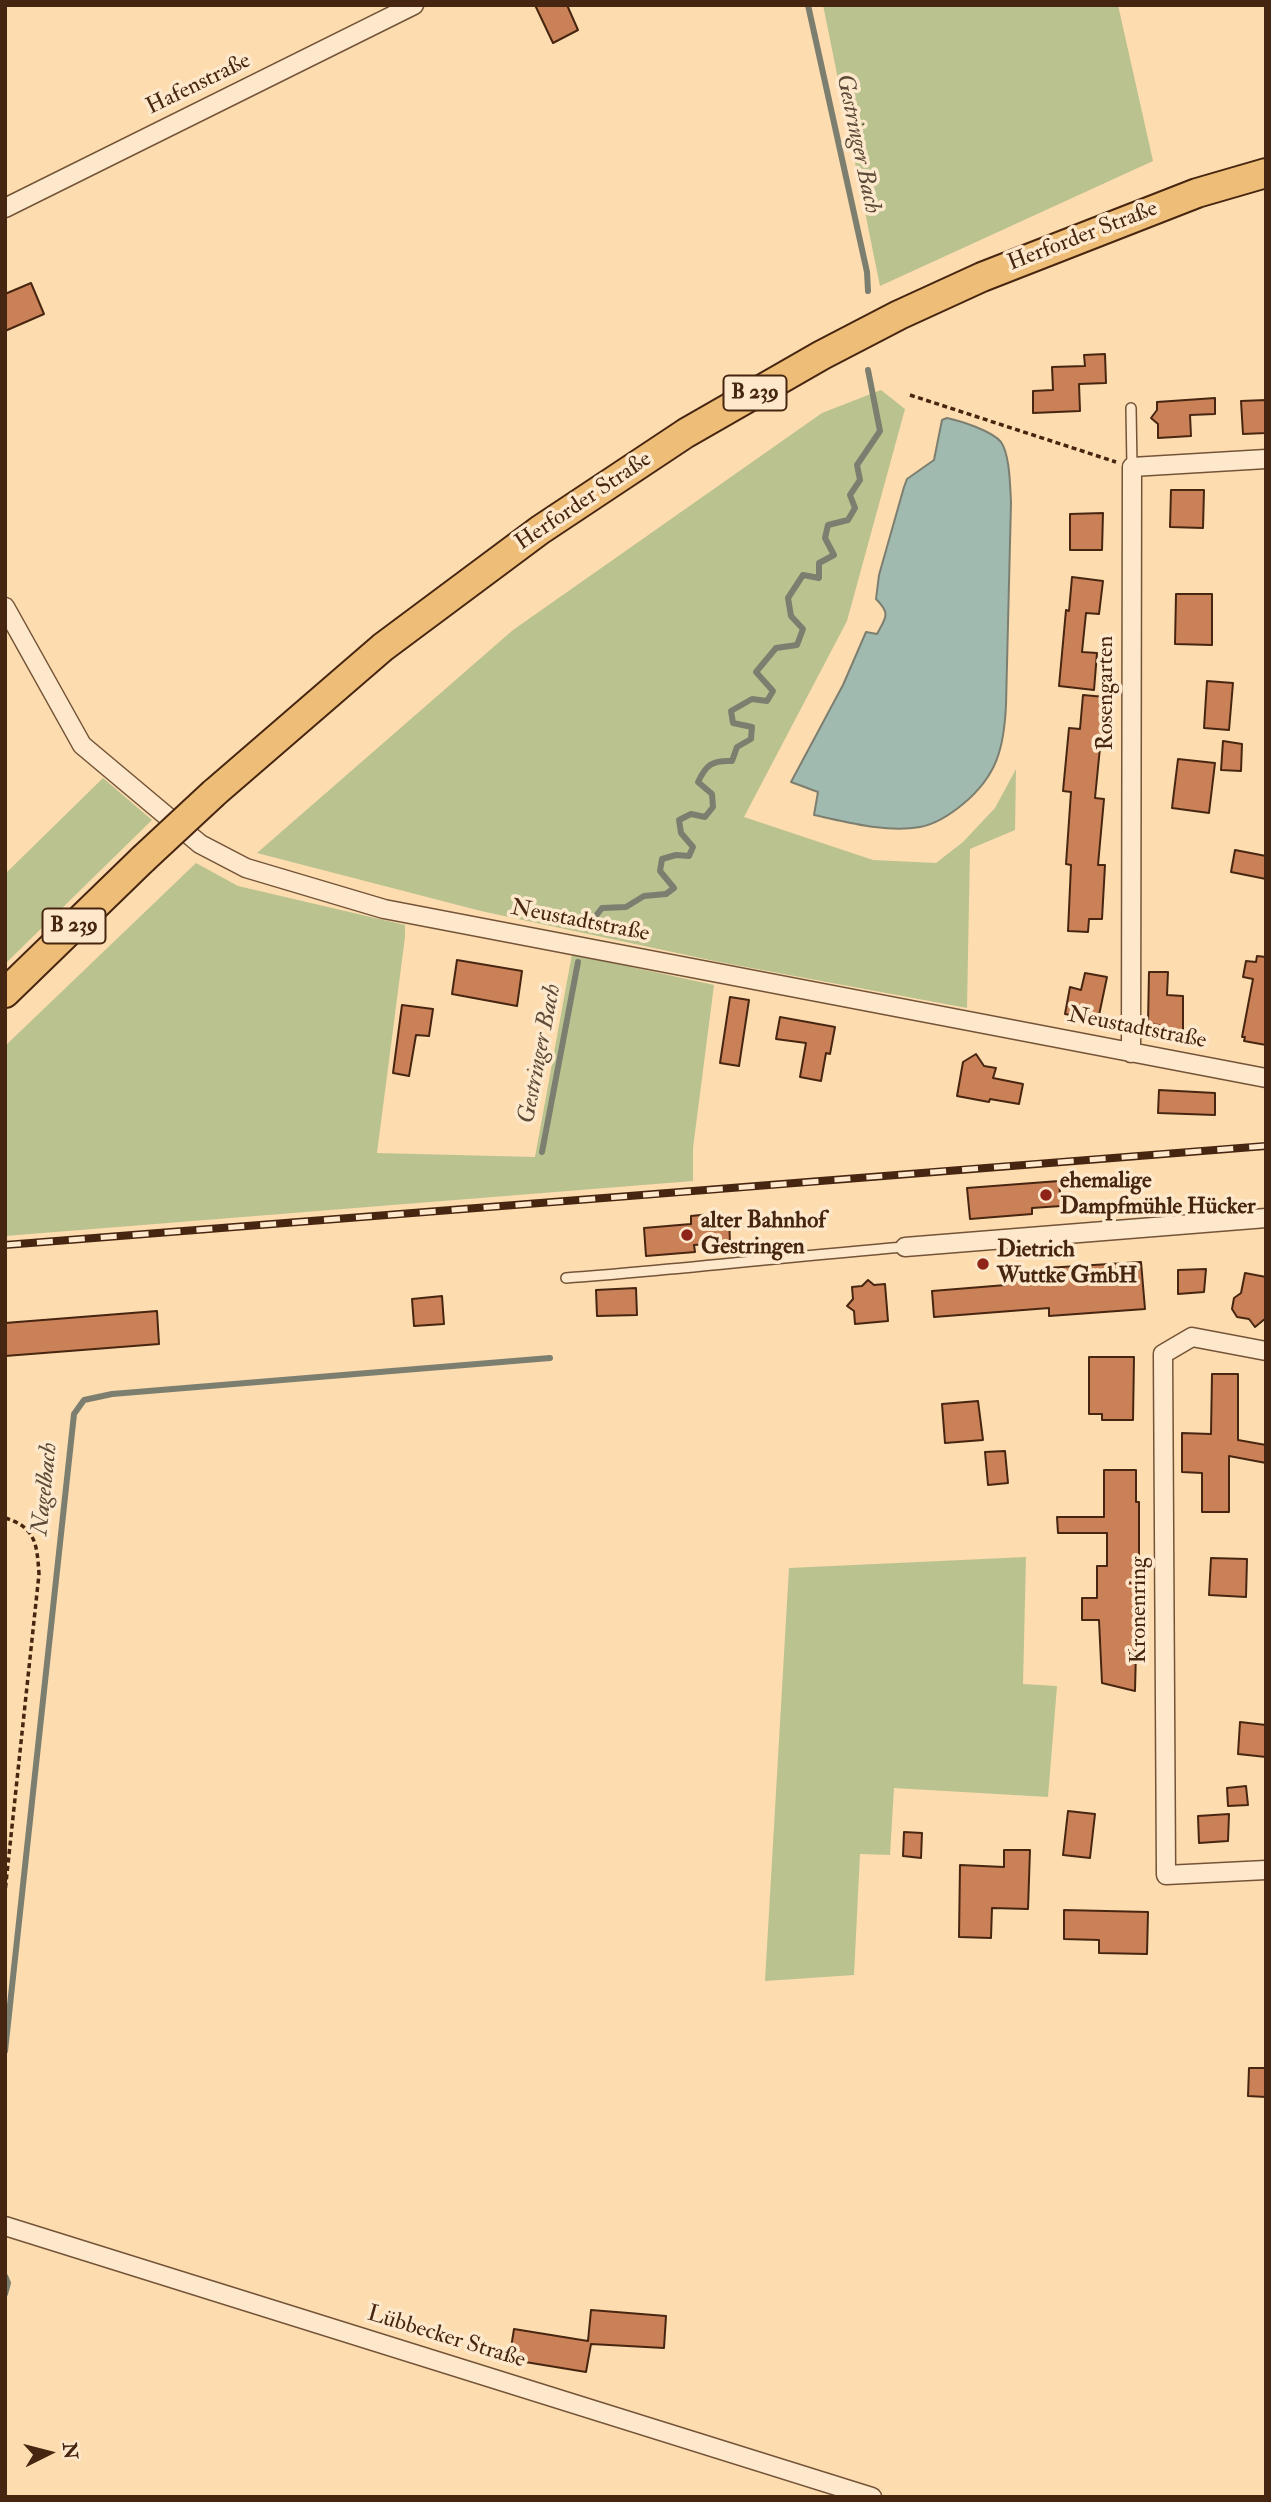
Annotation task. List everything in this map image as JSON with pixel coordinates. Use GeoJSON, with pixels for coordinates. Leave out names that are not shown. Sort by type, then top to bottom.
{"type":"FeatureCollection","features":[{"type":"Feature","properties":{"kind":"main road","name":"Herforder Straße"},"geometry":{"type":"LineString","coordinates":[[5,993],[214,793],[383,648],[540,530],[686,433],[866,332],[982,277],[1188,197],[1266,173]]}},
{"type":"Feature","properties":{"kind":"street","name":"Hafenstraße"},"geometry":{"type":"LineString","coordinates":[[5,208],[414,5]]}},
{"type":"Feature","properties":{"kind":"street"},"geometry":{"type":"LineString","coordinates":[[1132,467],[1266,460]]}},
{"type":"Feature","properties":{"kind":"street","name":"Rosengarten"},"geometry":{"type":"LineString","coordinates":[[1131,1053],[1132,467]]}},
{"type":"Feature","properties":{"kind":"street","name":"Neustadtstraße"},"geometry":{"type":"LineString","coordinates":[[5,607],[82,745],[200,844],[246,868],[384,909],[1266,1078]]}},
{"type":"Feature","properties":{"kind":"street"},"geometry":{"type":"LineString","coordinates":[[905,1247],[1266,1218]]}},
{"type":"Feature","properties":{"kind":"street","name":"Kronenring"},"geometry":{"type":"LineString","coordinates":[[1266,1351],[1192,1337],[1163,1354],[1166,1875],[1266,1870]]}},
{"type":"Feature","properties":{"kind":"street","name":"Lübbecker Straße"},"geometry":{"type":"LineString","coordinates":[[5,2226],[872,2497]]}},
{"type":"Feature","properties":{"kind":"lane"},"geometry":{"type":"LineString","coordinates":[[1131,408],[1132,467]]}},
{"type":"Feature","properties":{"kind":"lane"},"geometry":{"type":"LineString","coordinates":[[566,1278],[690,1269],[764,1259],[905,1247]]}},
{"type":"Feature","properties":{"kind":"path"},"geometry":{"type":"LineString","coordinates":[[910,395],[1132,467]]}},
{"type":"Feature","properties":{"kind":"path"},"geometry":{"type":"LineString","coordinates":[[5,1518],[27,1527],[37,1547],[39,1574],[5,1892]]}},
{"type":"Feature","properties":{"kind":"green space"},"geometry":{"type":"Polygon","coordinates":[[[823,5],[1118,5],[1153,161],[880,286],[823,5]]]}},
{"type":"Feature","properties":{"kind":"green space"},"geometry":{"type":"Polygon","coordinates":[[[881,390],[905,409],[847,621],[744,817],[873,860],[936,863],[963,842],[995,808],[1016,769],[1015,830],[970,849],[967,1008],[719,962],[481,911],[257,853],[513,630],[822,413],[881,390]]]}},
{"type":"Feature","properties":{"kind":"green space"},"geometry":{"type":"Polygon","coordinates":[[[103,778],[152,820],[5,964],[5,874],[103,778]]]}},
{"type":"Feature","properties":{"kind":"green space"},"geometry":{"type":"Polygon","coordinates":[[[196,863],[238,886],[405,925],[377,1153],[535,1157],[572,954],[714,985],[693,1148],[693,1181],[5,1236],[5,1046],[196,863]]]}},
{"type":"Feature","properties":{"kind":"green space"},"geometry":{"type":"Polygon","coordinates":[[[1026,1557],[1023,1684],[1057,1686],[1048,1797],[894,1788],[890,1855],[860,1854],[854,1975],[765,1981],[789,1568],[1026,1557]]]}},
{"type":"Feature","properties":{"kind":"shaded area"},"geometry":{"type":"Polygon","coordinates":[[[947,418],[976,427],[997,438],[1004,448],[1008,462],[1011,502],[1006,705],[1003,735],[996,760],[984,783],[975,793],[948,815],[926,826],[880,828],[814,815],[818,792],[791,782],[843,685],[866,632],[877,634],[885,619],[884,608],[876,599],[879,575],[904,487],[907,479],[934,460],[942,420],[947,418]]]}},
{"type":"Feature","properties":{"kind":"building"},"geometry":{"type":"Polygon","coordinates":[[[535,5],[567,5],[578,30],[553,43],[535,5]]]}},
{"type":"Feature","properties":{"kind":"building"},"geometry":{"type":"Polygon","coordinates":[[[31,283],[44,314],[5,331],[5,294],[31,283]]]}},
{"type":"Feature","properties":{"kind":"building"},"geometry":{"type":"Polygon","coordinates":[[[1105,354],[1106,383],[1079,384],[1080,411],[1033,413],[1033,391],[1053,390],[1052,367],[1085,366],[1084,355],[1105,354]]]}},
{"type":"Feature","properties":{"kind":"building"},"geometry":{"type":"Polygon","coordinates":[[[1215,398],[1215,414],[1190,415],[1191,436],[1158,438],[1158,424],[1151,418],[1157,410],[1157,402],[1215,398]]]}},
{"type":"Feature","properties":{"kind":"building"},"geometry":{"type":"Polygon","coordinates":[[[1266,400],[1266,433],[1243,434],[1241,401],[1266,400]]]}},
{"type":"Feature","properties":{"kind":"building"},"geometry":{"type":"Polygon","coordinates":[[[1171,490],[1204,490],[1203,528],[1170,527],[1171,490]]]}},
{"type":"Feature","properties":{"kind":"building"},"geometry":{"type":"Polygon","coordinates":[[[1103,513],[1102,550],[1070,550],[1070,514],[1103,513]]]}},
{"type":"Feature","properties":{"kind":"building"},"geometry":{"type":"Polygon","coordinates":[[[1072,577],[1103,581],[1099,614],[1086,613],[1082,652],[1097,653],[1094,690],[1059,686],[1072,577]]]}},
{"type":"Feature","properties":{"kind":"building"},"geometry":{"type":"Polygon","coordinates":[[[1176,594],[1212,594],[1212,645],[1175,644],[1176,594]]]}},
{"type":"Feature","properties":{"kind":"building"},"geometry":{"type":"Polygon","coordinates":[[[1207,681],[1233,683],[1229,730],[1204,728],[1207,681]]]}},
{"type":"Feature","properties":{"kind":"building"},"geometry":{"type":"Polygon","coordinates":[[[1083,695],[1105,697],[1095,798],[1104,799],[1098,865],[1105,865],[1102,919],[1089,919],[1088,932],[1068,931],[1071,865],[1066,864],[1071,792],[1063,791],[1069,728],[1080,729],[1083,695]]]}},
{"type":"Feature","properties":{"kind":"building"},"geometry":{"type":"Polygon","coordinates":[[[1223,741],[1242,744],[1241,771],[1221,770],[1223,741]]]}},
{"type":"Feature","properties":{"kind":"building"},"geometry":{"type":"Polygon","coordinates":[[[1178,759],[1215,763],[1209,813],[1172,808],[1178,759]]]}},
{"type":"Feature","properties":{"kind":"building"},"geometry":{"type":"Polygon","coordinates":[[[1235,850],[1266,856],[1266,879],[1231,872],[1235,850]]]}},
{"type":"Feature","properties":{"kind":"building"},"geometry":{"type":"Polygon","coordinates":[[[1257,956],[1266,957],[1266,1045],[1244,1041],[1245,1037],[1242,1037],[1253,979],[1243,977],[1246,961],[1256,962],[1257,956]]]}},
{"type":"Feature","properties":{"kind":"building"},"geometry":{"type":"Polygon","coordinates":[[[457,960],[522,971],[517,1006],[452,994],[457,960]]]}},
{"type":"Feature","properties":{"kind":"building"},"geometry":{"type":"Polygon","coordinates":[[[1149,972],[1168,972],[1167,995],[1183,996],[1183,1032],[1159,1032],[1159,1025],[1148,1024],[1149,972]]]}},
{"type":"Feature","properties":{"kind":"building"},"geometry":{"type":"Polygon","coordinates":[[[1085,973],[1107,977],[1098,1020],[1065,1014],[1070,987],[1081,990],[1085,973]]]}},
{"type":"Feature","properties":{"kind":"building"},"geometry":{"type":"Polygon","coordinates":[[[730,997],[749,1000],[739,1066],[720,1063],[730,997]]]}},
{"type":"Feature","properties":{"kind":"building"},"geometry":{"type":"Polygon","coordinates":[[[402,1005],[433,1009],[429,1036],[416,1035],[409,1076],[393,1073],[402,1005]]]}},
{"type":"Feature","properties":{"kind":"building"},"geometry":{"type":"Polygon","coordinates":[[[780,1017],[835,1027],[830,1054],[826,1053],[821,1081],[800,1077],[806,1043],[776,1039],[780,1017]]]}},
{"type":"Feature","properties":{"kind":"building"},"geometry":{"type":"Polygon","coordinates":[[[976,1054],[984,1066],[996,1068],[993,1078],[1023,1084],[1019,1104],[957,1096],[963,1062],[976,1054]]]}},
{"type":"Feature","properties":{"kind":"building"},"geometry":{"type":"Polygon","coordinates":[[[1159,1090],[1215,1093],[1215,1115],[1158,1113],[1159,1090]]]}},
{"type":"Feature","properties":{"kind":"building"},"geometry":{"type":"Polygon","coordinates":[[[1059,1181],[1061,1206],[1032,1208],[1032,1214],[970,1219],[967,1188],[1059,1181]]]}},
{"type":"Feature","properties":{"kind":"building","name":"alter Bahnhof Gestringen"},"geometry":{"type":"Polygon","coordinates":[[[711,1214],[712,1221],[729,1219],[730,1242],[694,1245],[695,1252],[646,1256],[644,1228],[691,1224],[691,1216],[711,1214]]]}},
{"type":"Feature","properties":{"kind":"building"},"geometry":{"type":"Polygon","coordinates":[[[1141,1262],[1145,1309],[1049,1316],[1049,1308],[934,1317],[932,1291],[1006,1285],[1005,1276],[1046,1273],[1046,1268],[1141,1262]]]}},
{"type":"Feature","properties":{"kind":"building"},"geometry":{"type":"Polygon","coordinates":[[[1206,1269],[1204,1292],[1178,1294],[1178,1270],[1206,1269]]]}},
{"type":"Feature","properties":{"kind":"building"},"geometry":{"type":"Polygon","coordinates":[[[1245,1273],[1266,1277],[1266,1318],[1255,1327],[1249,1319],[1237,1317],[1232,1309],[1234,1298],[1241,1293],[1245,1273]]]}},
{"type":"Feature","properties":{"kind":"building"},"geometry":{"type":"Polygon","coordinates":[[[868,1280],[874,1285],[885,1284],[888,1321],[855,1324],[854,1311],[847,1306],[853,1299],[852,1287],[862,1286],[868,1280]]]}},
{"type":"Feature","properties":{"kind":"building"},"geometry":{"type":"Polygon","coordinates":[[[636,1288],[637,1315],[597,1316],[596,1290],[636,1288]]]}},
{"type":"Feature","properties":{"kind":"building"},"geometry":{"type":"Polygon","coordinates":[[[442,1296],[444,1324],[414,1326],[412,1299],[442,1296]]]}},
{"type":"Feature","properties":{"kind":"building"},"geometry":{"type":"Polygon","coordinates":[[[157,1311],[159,1344],[5,1356],[5,1323],[157,1311]]]}},
{"type":"Feature","properties":{"kind":"building"},"geometry":{"type":"Polygon","coordinates":[[[1089,1357],[1134,1357],[1133,1420],[1102,1420],[1102,1414],[1089,1414],[1089,1357]]]}},
{"type":"Feature","properties":{"kind":"building"},"geometry":{"type":"Polygon","coordinates":[[[1212,1374],[1238,1374],[1238,1440],[1266,1445],[1266,1463],[1229,1456],[1229,1512],[1202,1512],[1202,1473],[1182,1472],[1182,1433],[1211,1434],[1212,1374]]]}},
{"type":"Feature","properties":{"kind":"building"},"geometry":{"type":"Polygon","coordinates":[[[978,1401],[983,1440],[945,1443],[942,1404],[978,1401]]]}},
{"type":"Feature","properties":{"kind":"building"},"geometry":{"type":"Polygon","coordinates":[[[1005,1451],[1008,1483],[988,1485],[985,1452],[1005,1451]]]}},
{"type":"Feature","properties":{"kind":"building"},"geometry":{"type":"Polygon","coordinates":[[[1104,1470],[1136,1470],[1136,1502],[1139,1502],[1139,1607],[1135,1691],[1102,1683],[1099,1620],[1082,1620],[1082,1598],[1097,1598],[1097,1566],[1107,1566],[1107,1533],[1058,1533],[1057,1517],[1104,1517],[1104,1470]]]}},
{"type":"Feature","properties":{"kind":"building"},"geometry":{"type":"Polygon","coordinates":[[[1211,1558],[1247,1559],[1246,1597],[1209,1595],[1211,1558]]]}},
{"type":"Feature","properties":{"kind":"building"},"geometry":{"type":"Polygon","coordinates":[[[1240,1722],[1266,1725],[1266,1757],[1238,1754],[1240,1722]]]}},
{"type":"Feature","properties":{"kind":"building"},"geometry":{"type":"Polygon","coordinates":[[[1246,1786],[1248,1805],[1228,1806],[1227,1788],[1246,1786]]]}},
{"type":"Feature","properties":{"kind":"building"},"geometry":{"type":"Polygon","coordinates":[[[1068,1811],[1095,1814],[1090,1858],[1063,1855],[1068,1811]]]}},
{"type":"Feature","properties":{"kind":"building"},"geometry":{"type":"Polygon","coordinates":[[[1229,1814],[1228,1841],[1199,1843],[1198,1816],[1229,1814]]]}},
{"type":"Feature","properties":{"kind":"building"},"geometry":{"type":"Polygon","coordinates":[[[904,1832],[922,1833],[921,1858],[903,1856],[904,1832]]]}},
{"type":"Feature","properties":{"kind":"building"},"geometry":{"type":"Polygon","coordinates":[[[1004,1850],[1030,1850],[1028,1909],[992,1908],[991,1938],[959,1937],[960,1865],[1004,1867],[1004,1850]]]}},
{"type":"Feature","properties":{"kind":"building"},"geometry":{"type":"Polygon","coordinates":[[[1064,1910],[1148,1912],[1147,1954],[1099,1953],[1099,1940],[1064,1939],[1064,1910]]]}},
{"type":"Feature","properties":{"kind":"building"},"geometry":{"type":"Polygon","coordinates":[[[1249,2068],[1266,2068],[1266,2097],[1248,2096],[1249,2068]]]}},
{"type":"Feature","properties":{"kind":"building"},"geometry":{"type":"Polygon","coordinates":[[[591,2310],[666,2316],[664,2348],[591,2344],[586,2372],[513,2360],[515,2349],[511,2348],[514,2329],[588,2341],[591,2310]]]}},
{"type":"Feature","properties":{"kind":"waterway","name":"Gestringer Bach"},"geometry":{"type":"LineString","coordinates":[[808,5],[867,272],[868,291]]}},
{"type":"Feature","properties":{"kind":"waterway","name":"Gestringer Bach"},"geometry":{"type":"LineString","coordinates":[[589,929],[602,908],[626,907],[644,896],[666,894],[674,888],[660,871],[662,859],[676,855],[689,856],[693,847],[681,833],[679,820],[691,814],[705,817],[713,807],[712,794],[698,782],[701,776],[707,768],[719,761],[732,761],[737,747],[751,739],[752,727],[733,723],[731,711],[752,699],[767,701],[773,691],[756,672],[776,648],[797,645],[803,629],[791,616],[788,598],[803,575],[819,578],[819,563],[834,555],[825,538],[828,525],[848,520],[855,508],[850,495],[860,480],[857,465],[880,431],[868,370]]}},
{"type":"Feature","properties":{"kind":"waterway","name":"Gestringer Bach"},"geometry":{"type":"LineString","coordinates":[[542,1152],[578,962]]}},
{"type":"Feature","properties":{"kind":"waterway","name":"Nagelbach"},"geometry":{"type":"LineString","coordinates":[[5,2051],[74,1414],[84,1400],[112,1394],[550,1358]]}},
{"type":"Feature","properties":{"kind":"waterway","name":"Nagelbach"},"geometry":{"type":"LineString","coordinates":[[5,2276],[8,2283],[5,2294]]}},
{"type":"Feature","properties":{"kind":"railway"},"geometry":{"type":"LineString","coordinates":[[5,1245],[1266,1146]]}},
{"type":"Feature","properties":{"kind":"place","name":"ehemalige Dampfmühle Hücker"},"geometry":{"type":"Point","coordinates":[1046,1195]}},
{"type":"Feature","properties":{"kind":"place","name":"alter Bahnhof Gestringen"},"geometry":{"type":"Point","coordinates":[687,1235]}},
{"type":"Feature","properties":{"kind":"place","name":"Dietrich Wuttke GmbH"},"geometry":{"type":"Point","coordinates":[983,1264]}}]}
